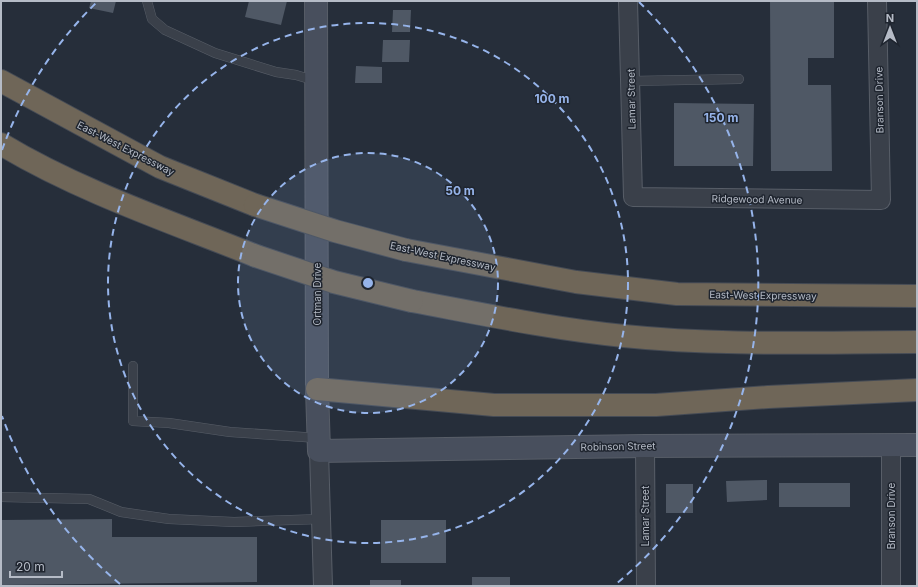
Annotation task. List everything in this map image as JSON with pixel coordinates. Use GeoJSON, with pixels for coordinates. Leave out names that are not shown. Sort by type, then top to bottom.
{"type":"FeatureCollection","features":[{"type":"Feature","properties":{"kind":"highway","name":"East-West Expressway"},"geometry":{"type":"LineString","coordinates":[[1,81],[160,167],[255,205],[335,231],[406,250],[576,282],[677,294],[917,296]]}},
{"type":"Feature","properties":{"kind":"highway"},"geometry":{"type":"LineString","coordinates":[[1,144],[26,159],[130,206],[256,256],[334,282],[412,301],[513,320],[624,336],[716,342],[917,342]]}},
{"type":"Feature","properties":{"kind":"highway"},"geometry":{"type":"LineString","coordinates":[[317,389],[494,405],[656,405],[768,397],[917,390]]}},
{"type":"Feature","properties":{"kind":"street","name":"Ortman Drive"},"geometry":{"type":"LineString","coordinates":[[316,1],[317,389],[323,586]]}},
{"type":"Feature","properties":{"kind":"street","name":"Lamar Street"},"geometry":{"type":"LineString","coordinates":[[628,1],[631,81],[632,197]]}},
{"type":"Feature","properties":{"kind":"street","name":"Branson Drive"},"geometry":{"type":"LineString","coordinates":[[877,1],[881,200]]}},
{"type":"Feature","properties":{"kind":"street","name":"Ridgewood Avenue"},"geometry":{"type":"LineString","coordinates":[[632,197],[881,200]]}},
{"type":"Feature","properties":{"kind":"street","name":"Robinson Street"},"geometry":{"type":"LineString","coordinates":[[319,444],[645,446],[917,445]]}},
{"type":"Feature","properties":{"kind":"street","name":"Branson Drive"},"geometry":{"type":"LineString","coordinates":[[891,445],[891,586]]}},
{"type":"Feature","properties":{"kind":"street","name":"Lamar Street"},"geometry":{"type":"LineString","coordinates":[[645,446],[646,586]]}},
{"type":"Feature","properties":{"kind":"lane"},"geometry":{"type":"LineString","coordinates":[[147,1],[152,19],[165,30],[215,54],[276,72],[296,75],[317,81]]}},
{"type":"Feature","properties":{"kind":"lane"},"geometry":{"type":"LineString","coordinates":[[631,81],[739,79]]}},
{"type":"Feature","properties":{"kind":"lane"},"geometry":{"type":"LineString","coordinates":[[133,366],[133,421],[169,423],[319,444]]}},
{"type":"Feature","properties":{"kind":"lane"},"geometry":{"type":"LineString","coordinates":[[1,497],[89,499],[121,512],[168,519],[234,522],[321,519]]}},
{"type":"Feature","properties":{"kind":"building"},"geometry":{"type":"Polygon","coordinates":[[[91,1],[116,1],[113,13],[89,8],[91,1]]]}},
{"type":"Feature","properties":{"kind":"building"},"geometry":{"type":"Polygon","coordinates":[[[249,1],[287,1],[281,25],[245,17],[249,1]]]}},
{"type":"Feature","properties":{"kind":"building"},"geometry":{"type":"Polygon","coordinates":[[[770,1],[834,1],[834,58],[808,58],[808,85],[831,85],[832,171],[771,171],[770,1]]]}},
{"type":"Feature","properties":{"kind":"building"},"geometry":{"type":"Polygon","coordinates":[[[393,10],[411,10],[410,32],[392,32],[393,10]]]}},
{"type":"Feature","properties":{"kind":"building"},"geometry":{"type":"Polygon","coordinates":[[[383,40],[410,40],[409,62],[382,62],[383,40]]]}},
{"type":"Feature","properties":{"kind":"building"},"geometry":{"type":"Polygon","coordinates":[[[356,66],[382,67],[382,83],[355,83],[356,66]]]}},
{"type":"Feature","properties":{"kind":"building"},"geometry":{"type":"Polygon","coordinates":[[[674,103],[754,104],[753,166],[674,166],[674,103]]]}},
{"type":"Feature","properties":{"kind":"building"},"geometry":{"type":"Polygon","coordinates":[[[767,480],[767,500],[727,502],[726,481],[767,480]]]}},
{"type":"Feature","properties":{"kind":"building"},"geometry":{"type":"Polygon","coordinates":[[[779,483],[850,483],[850,507],[779,507],[779,483]]]}},
{"type":"Feature","properties":{"kind":"building"},"geometry":{"type":"Polygon","coordinates":[[[666,484],[693,484],[693,513],[666,513],[666,484]]]}},
{"type":"Feature","properties":{"kind":"building"},"geometry":{"type":"Polygon","coordinates":[[[112,519],[112,537],[257,537],[257,582],[1,585],[1,520],[112,519]]]}},
{"type":"Feature","properties":{"kind":"building"},"geometry":{"type":"Polygon","coordinates":[[[381,520],[446,520],[446,563],[381,563],[381,520]]]}},
{"type":"Feature","properties":{"kind":"building"},"geometry":{"type":"Polygon","coordinates":[[[472,577],[510,577],[510,586],[472,586],[472,577]]]}},
{"type":"Feature","properties":{"kind":"building"},"geometry":{"type":"Polygon","coordinates":[[[370,580],[401,580],[401,586],[370,586],[370,580]]]}}]}
